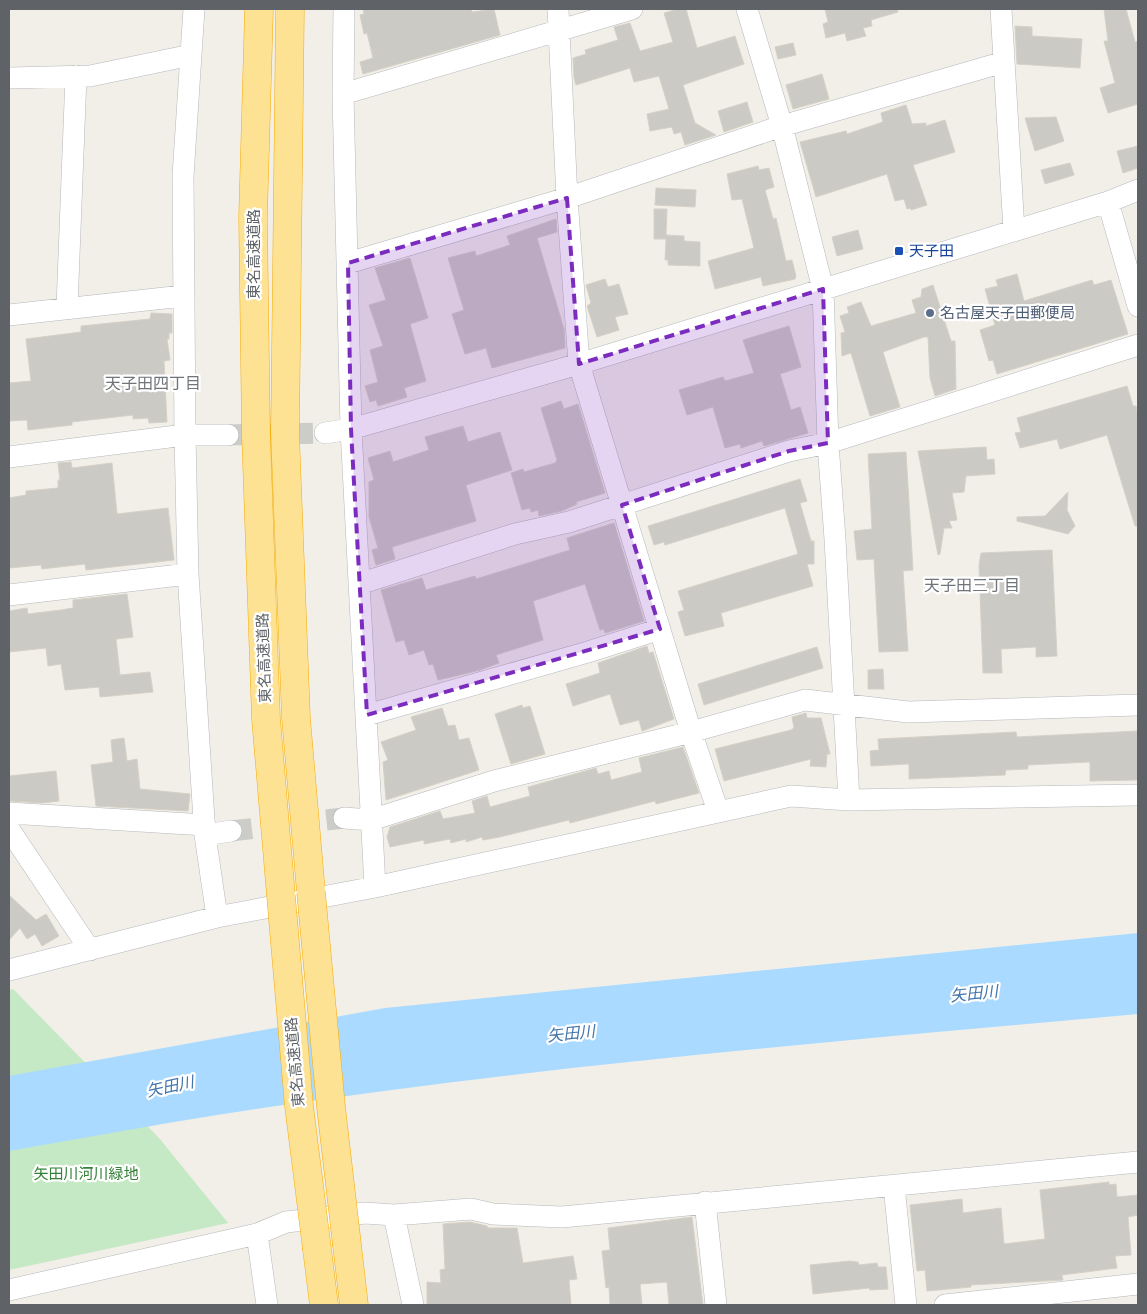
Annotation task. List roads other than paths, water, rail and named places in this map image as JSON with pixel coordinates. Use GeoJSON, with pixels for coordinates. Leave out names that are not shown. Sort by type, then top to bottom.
{"type":"FeatureCollection","features":[{"type":"Feature","properties":{"kind":"highway","name":"東名高速道路"},"geometry":{"type":"LineString","coordinates":[[259,9],[253,217],[256,435],[266,719],[299,1106],[324,1305]]}},
{"type":"Feature","properties":{"kind":"highway","name":"東名高速道路"},"geometry":{"type":"LineString","coordinates":[[290,9],[285,433],[296,718],[331,1106],[354,1305]]}},
{"type":"Feature","properties":{"kind":"street"},"geometry":{"type":"LineString","coordinates":[[194,9],[183,176],[183,296],[188,574],[205,830],[217,917]]}},
{"type":"Feature","properties":{"kind":"street"},"geometry":{"type":"LineString","coordinates":[[344,9],[343,94],[351,429],[367,715],[374,887]]}},
{"type":"Feature","properties":{"kind":"street"},"geometry":{"type":"LineString","coordinates":[[343,94],[559,19],[632,9]]}},
{"type":"Feature","properties":{"kind":"street"},"geometry":{"type":"LineString","coordinates":[[747,9],[782,126],[823,289],[828,443],[849,800]]}},
{"type":"Feature","properties":{"kind":"street"},"geometry":{"type":"LineString","coordinates":[[1001,9],[1014,231]]}},
{"type":"Feature","properties":{"kind":"street"},"geometry":{"type":"LineString","coordinates":[[559,19],[567,198],[579,364],[691,732],[718,811]]}},
{"type":"Feature","properties":{"kind":"street"},"geometry":{"type":"LineString","coordinates":[[9,78],[90,76],[191,55]]}},
{"type":"Feature","properties":{"kind":"street"},"geometry":{"type":"LineString","coordinates":[[348,263],[567,198],[782,126],[1004,62]]}},
{"type":"Feature","properties":{"kind":"street"},"geometry":{"type":"LineString","coordinates":[[67,307],[76,76]]}},
{"type":"Feature","properties":{"kind":"street"},"geometry":{"type":"LineString","coordinates":[[326,433],[351,429],[579,364],[1108,202],[1138,190]]}},
{"type":"Feature","properties":{"kind":"street"},"geometry":{"type":"LineString","coordinates":[[1108,202],[1138,306]]}},
{"type":"Feature","properties":{"kind":"street"},"geometry":{"type":"LineString","coordinates":[[9,315],[67,307],[183,296]]}},
{"type":"Feature","properties":{"kind":"street"},"geometry":{"type":"LineString","coordinates":[[359,584],[515,534],[569,522],[789,450],[828,443],[1138,345]]}},
{"type":"Feature","properties":{"kind":"street"},"geometry":{"type":"LineString","coordinates":[[9,457],[185,435],[228,435]]}},
{"type":"Feature","properties":{"kind":"street"},"geometry":{"type":"LineString","coordinates":[[9,595],[188,574]]}},
{"type":"Feature","properties":{"kind":"street"},"geometry":{"type":"LineString","coordinates":[[367,715],[588,652],[660,629]]}},
{"type":"Feature","properties":{"kind":"street"},"geometry":{"type":"LineString","coordinates":[[344,818],[371,820],[494,781],[691,732],[805,700],[908,712],[1138,705]]}},
{"type":"Feature","properties":{"kind":"street"},"geometry":{"type":"LineString","coordinates":[[9,970],[217,917],[374,887],[791,796],[849,800],[1138,795]]}},
{"type":"Feature","properties":{"kind":"street"},"geometry":{"type":"LineString","coordinates":[[9,813],[232,831]]}},
{"type":"Feature","properties":{"kind":"street"},"geometry":{"type":"LineString","coordinates":[[9,829],[90,950]]}},
{"type":"Feature","properties":{"kind":"street"},"geometry":{"type":"LineString","coordinates":[[9,1290],[258,1234],[286,1222],[365,1213],[394,1215],[471,1209],[493,1214],[562,1217],[1138,1162]]}},
{"type":"Feature","properties":{"kind":"street"},"geometry":{"type":"LineString","coordinates":[[894,1186],[906,1305]]}},
{"type":"Feature","properties":{"kind":"street"},"geometry":{"type":"LineString","coordinates":[[705,1202],[716,1305]]}},
{"type":"Feature","properties":{"kind":"street"},"geometry":{"type":"LineString","coordinates":[[394,1215],[413,1305]]}},
{"type":"Feature","properties":{"kind":"street"},"geometry":{"type":"LineString","coordinates":[[258,1234],[267,1305]]}},
{"type":"Feature","properties":{"kind":"street"},"geometry":{"type":"LineString","coordinates":[[945,1305],[1138,1284]]}},
{"type":"Feature","properties":{"kind":"water","name":"矢田川"},"geometry":{"type":"Polygon","coordinates":[[[1138,933],[1138,1014],[561,1069],[332,1098],[217,1115],[9,1151],[9,1076],[385,1008],[1138,933]]]}},
{"type":"Feature","properties":{"kind":"tunnel"},"geometry":{"type":"LineString","coordinates":[[228,435],[325,433]]}},
{"type":"Feature","properties":{"kind":"tunnel"},"geometry":{"type":"LineString","coordinates":[[231,831],[344,818]]}},
{"type":"Feature","properties":{"kind":"place","name":"天子田"},"geometry":{"type":"Point","coordinates":[899,251]}},
{"type":"Feature","properties":{"kind":"place","name":"名古屋天子田郵便局"},"geometry":{"type":"Point","coordinates":[930,313]}},
{"type":"Feature","properties":{"kind":"district","name":"天子田四丁目"},"geometry":{"type":"Point","coordinates":[153,383]}},
{"type":"Feature","properties":{"kind":"district","name":"天子田三丁目"},"geometry":{"type":"Point","coordinates":[972,585]}},
{"type":"Feature","properties":{"kind":"park label","name":"矢田川河川緑地"},"geometry":{"type":"Point","coordinates":[86,1174]}}]}
